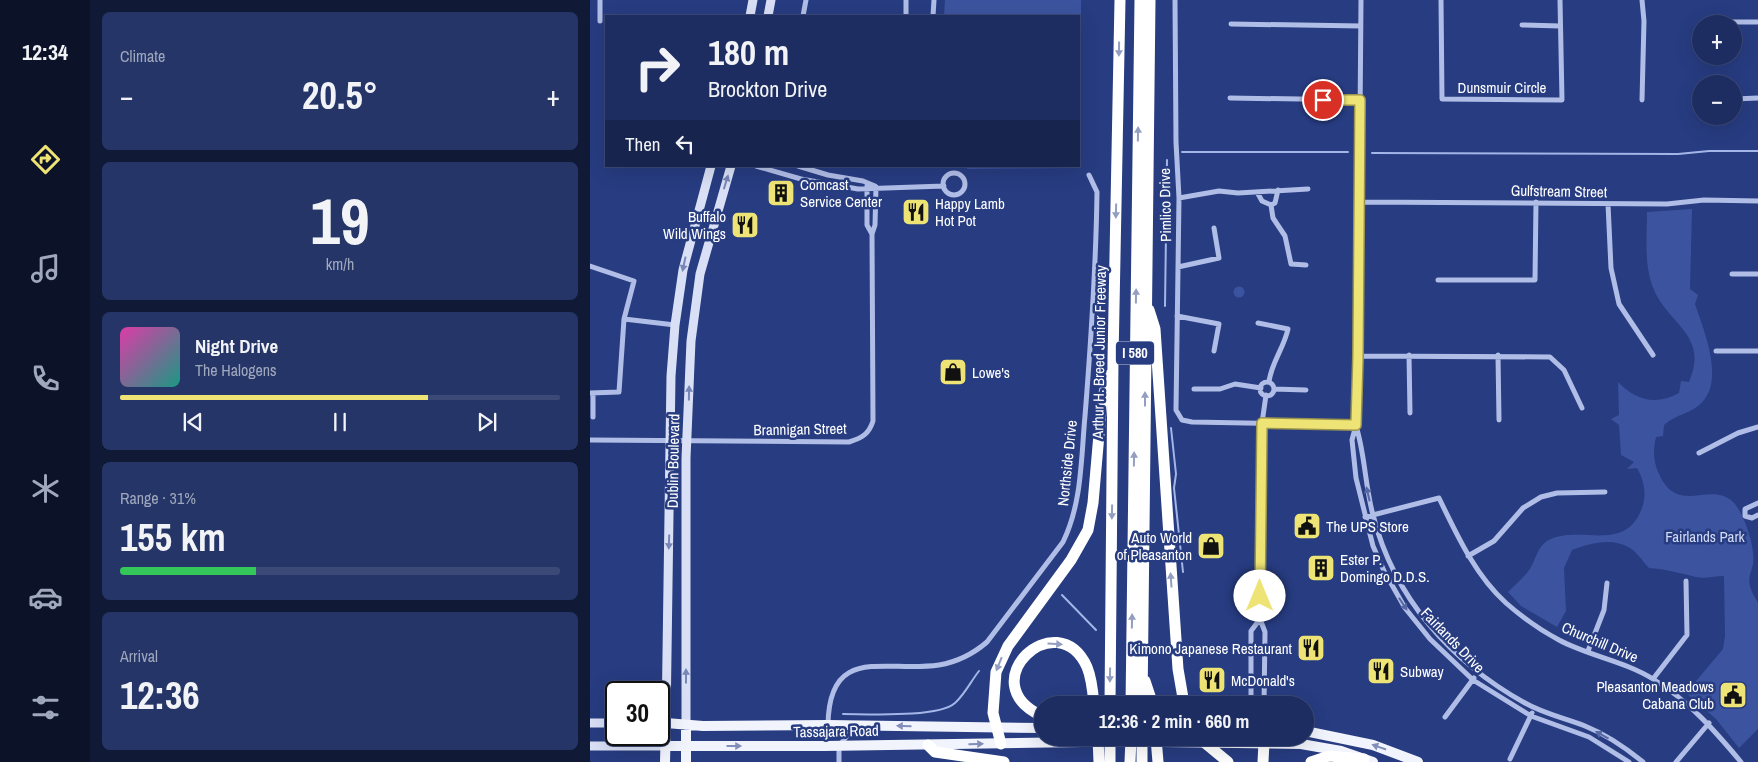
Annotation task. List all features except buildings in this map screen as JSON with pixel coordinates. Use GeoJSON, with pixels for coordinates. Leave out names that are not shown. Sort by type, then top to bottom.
{"type":"FeatureCollection","features":[{"type":"Feature","properties":{"kind":"highway","name":"Arthur H. Breed Junior Freeway"},"geometry":{"type":"LineString","coordinates":[[1110,696],[1113,359],[1120,0]]}},
{"type":"Feature","properties":{"kind":"highway","name":"I 580"},"geometry":{"type":"LineString","coordinates":[[1131,696],[1140,0]]}},
{"type":"Feature","properties":{"kind":"highway","name":"I 580"},"geometry":{"type":"LineString","coordinates":[[1142,696],[1150,0]]}},
{"type":"Feature","properties":{"kind":"highway"},"geometry":{"type":"LineString","coordinates":[[1146,302],[1155,329],[1178,669],[1183,696]]}},
{"type":"Feature","properties":{"kind":"highway"},"geometry":{"type":"LineString","coordinates":[[1001,744],[993,713],[994,684],[1000,659],[1071,560],[1088,530],[1093,503],[1102,400],[1113,359]]}},
{"type":"Feature","properties":{"kind":"highway"},"geometry":{"type":"LineString","coordinates":[[1034,711],[1026,706],[1019,697],[1014,675],[1024,655],[1031,648],[1047,643],[1067,646],[1080,655],[1088,670],[1092,696]]}},
{"type":"Feature","properties":{"kind":"highway"},"geometry":{"type":"LineString","coordinates":[[1143,675],[1150,696]]}},
{"type":"Feature","properties":{"kind":"highway"},"geometry":{"type":"LineString","coordinates":[[928,745],[935,752],[1004,762]]}},
{"type":"Feature","properties":{"kind":"highway"},"geometry":{"type":"LineString","coordinates":[[1098,746],[1099,762]]}},
{"type":"Feature","properties":{"kind":"highway"},"geometry":{"type":"LineString","coordinates":[[1110,746],[1110,762]]}},
{"type":"Feature","properties":{"kind":"highway"},"geometry":{"type":"LineString","coordinates":[[1130,762],[1131,746]]}},
{"type":"Feature","properties":{"kind":"highway"},"geometry":{"type":"LineString","coordinates":[[1142,746],[1142,762]]}},
{"type":"Feature","properties":{"kind":"highway"},"geometry":{"type":"LineString","coordinates":[[1158,762],[1159,746]]}},
{"type":"Feature","properties":{"kind":"highway"},"geometry":{"type":"LineString","coordinates":[[1209,746],[1228,762]]}},
{"type":"Feature","properties":{"kind":"highway"},"geometry":{"type":"LineString","coordinates":[[1263,762],[1264,746]]}},
{"type":"Feature","properties":{"kind":"highway"},"geometry":{"type":"LineString","coordinates":[[1312,762],[1329,756],[1368,760]]}},
{"type":"Feature","properties":{"kind":"main road"},"geometry":{"type":"LineString","coordinates":[[750,15],[753,0]]}},
{"type":"Feature","properties":{"kind":"main road"},"geometry":{"type":"LineString","coordinates":[[768,15],[771,0]]}},
{"type":"Feature","properties":{"kind":"main road","name":"Dublin Boulevard"},"geometry":{"type":"LineString","coordinates":[[664,681],[671,376],[675,325],[689,242],[711,167]]}},
{"type":"Feature","properties":{"kind":"main road","name":"Dublin Boulevard"},"geometry":{"type":"LineString","coordinates":[[686,762],[690,354],[695,301],[707,247],[731,167]]}},
{"type":"Feature","properties":{"kind":"main road"},"geometry":{"type":"LineString","coordinates":[[590,723],[605,723]]}},
{"type":"Feature","properties":{"kind":"main road","name":"Tassajara Road"},"geometry":{"type":"LineString","coordinates":[[670,724],[1034,728]]}},
{"type":"Feature","properties":{"kind":"main road"},"geometry":{"type":"LineString","coordinates":[[1314,734],[1373,745],[1418,762]]}},
{"type":"Feature","properties":{"kind":"main road","name":"Tassajara Road"},"geometry":{"type":"LineString","coordinates":[[670,746],[1034,743]]}},
{"type":"Feature","properties":{"kind":"main road","name":"Tassajara Road"},"geometry":{"type":"LineString","coordinates":[[1314,745],[1368,760]]}},
{"type":"Feature","properties":{"kind":"main road","name":"Tassajara Road"},"geometry":{"type":"LineString","coordinates":[[590,746],[605,746]]}},
{"type":"Feature","properties":{"kind":"main road","name":"Dublin Boulevard"},"geometry":{"type":"LineString","coordinates":[[665,762],[666,746]]}},
{"type":"Feature","properties":{"kind":"street"},"geometry":{"type":"LineString","coordinates":[[600,0],[600,21]]}},
{"type":"Feature","properties":{"kind":"street"},"geometry":{"type":"LineString","coordinates":[[802,15],[806,0]]}},
{"type":"Feature","properties":{"kind":"street"},"geometry":{"type":"LineString","coordinates":[[906,0],[906,15]]}},
{"type":"Feature","properties":{"kind":"street"},"geometry":{"type":"LineString","coordinates":[[933,15],[934,0]]}},
{"type":"Feature","properties":{"kind":"street","name":"Pimlico Drive"},"geometry":{"type":"LineString","coordinates":[[1175,0],[1175,106],[1179,198],[1176,410],[1182,420],[1192,422],[1262,423]]}},
{"type":"Feature","properties":{"kind":"street","name":"Fairlands Drive"},"geometry":{"type":"LineString","coordinates":[[1361,0],[1356,425],[1373,514],[1391,567],[1413,606],[1441,640],[1478,674],[1534,708],[1587,726],[1643,762]]}},
{"type":"Feature","properties":{"kind":"street","name":"Dunsmuir Circle"},"geometry":{"type":"LineString","coordinates":[[1441,0],[1442,99],[1562,100],[1560,0]]}},
{"type":"Feature","properties":{"kind":"street"},"geometry":{"type":"LineString","coordinates":[[1642,0],[1644,21],[1642,100]]}},
{"type":"Feature","properties":{"kind":"street"},"geometry":{"type":"LineString","coordinates":[[1742,22],[1758,22]]}},
{"type":"Feature","properties":{"kind":"street"},"geometry":{"type":"LineString","coordinates":[[1231,24],[1361,26]]}},
{"type":"Feature","properties":{"kind":"street"},"geometry":{"type":"LineString","coordinates":[[1522,25],[1560,26]]}},
{"type":"Feature","properties":{"kind":"street"},"geometry":{"type":"LineString","coordinates":[[1230,98],[1360,100]]}},
{"type":"Feature","properties":{"kind":"street"},"geometry":{"type":"LineString","coordinates":[[1742,99],[1758,98]]}},
{"type":"Feature","properties":{"kind":"street"},"geometry":{"type":"LineString","coordinates":[[760,167],[829,185],[858,189],[867,185]]}},
{"type":"Feature","properties":{"kind":"street"},"geometry":{"type":"LineString","coordinates":[[801,167],[876,187],[944,186]]}},
{"type":"Feature","properties":{"kind":"street"},"geometry":{"type":"LineString","coordinates":[[952,167],[952,174]]}},
{"type":"Feature","properties":{"kind":"street"},"geometry":{"type":"LineString","coordinates":[[952,174],[962,177],[965,184],[964,190],[952,195],[946,191],[944,186],[946,178],[952,174]]}},
{"type":"Feature","properties":{"kind":"street","name":"Northside Drive"},"geometry":{"type":"LineString","coordinates":[[828,725],[831,694],[841,678],[850,671],[875,666],[945,664],[965,657],[987,642],[1063,542],[1070,528],[1078,497],[1094,307],[1097,192],[1089,175]]}},
{"type":"Feature","properties":{"kind":"street","name":"Brannigan Street"},"geometry":{"type":"LineString","coordinates":[[867,185],[867,225],[872,234]]}},
{"type":"Feature","properties":{"kind":"street","name":"Brannigan Street"},"geometry":{"type":"LineString","coordinates":[[590,440],[849,442],[859,439],[869,432],[873,421],[872,234],[875,225],[876,187]]}},
{"type":"Feature","properties":{"kind":"street"},"geometry":{"type":"LineString","coordinates":[[1271,205],[1275,203],[1278,190]]}},
{"type":"Feature","properties":{"kind":"street"},"geometry":{"type":"LineString","coordinates":[[1179,198],[1219,191],[1308,190]]}},
{"type":"Feature","properties":{"kind":"street"},"geometry":{"type":"LineString","coordinates":[[1257,192],[1262,201],[1271,205]]}},
{"type":"Feature","properties":{"kind":"street","name":"Gulfstream Street"},"geometry":{"type":"LineString","coordinates":[[1360,202],[1667,204],[1704,200],[1758,201]]}},
{"type":"Feature","properties":{"kind":"street"},"geometry":{"type":"LineString","coordinates":[[1438,280],[1535,280],[1536,202]]}},
{"type":"Feature","properties":{"kind":"street"},"geometry":{"type":"LineString","coordinates":[[1608,204],[1610,268],[1619,304],[1653,355]]}},
{"type":"Feature","properties":{"kind":"street"},"geometry":{"type":"LineString","coordinates":[[1271,205],[1273,218],[1285,236],[1291,264],[1306,265]]}},
{"type":"Feature","properties":{"kind":"street"},"geometry":{"type":"LineString","coordinates":[[1178,267],[1219,258],[1214,228]]}},
{"type":"Feature","properties":{"kind":"street"},"geometry":{"type":"LineString","coordinates":[[590,266],[634,280],[624,319],[619,392],[592,393],[593,416]]}},
{"type":"Feature","properties":{"kind":"street"},"geometry":{"type":"LineString","coordinates":[[1732,274],[1758,274]]}},
{"type":"Feature","properties":{"kind":"street"},"geometry":{"type":"LineString","coordinates":[[1177,316],[1219,324],[1214,351]]}},
{"type":"Feature","properties":{"kind":"street"},"geometry":{"type":"LineString","coordinates":[[624,319],[675,325]]}},
{"type":"Feature","properties":{"kind":"street"},"geometry":{"type":"LineString","coordinates":[[1258,323],[1288,329],[1283,348],[1270,373],[1269,382],[1274,389]]}},
{"type":"Feature","properties":{"kind":"street"},"geometry":{"type":"LineString","coordinates":[[1716,351],[1758,351]]}},
{"type":"Feature","properties":{"kind":"street"},"geometry":{"type":"LineString","coordinates":[[1409,355],[1410,413]]}},
{"type":"Feature","properties":{"kind":"street"},"geometry":{"type":"LineString","coordinates":[[1358,356],[1498,355],[1550,357],[1564,370],[1582,408]]}},
{"type":"Feature","properties":{"kind":"street"},"geometry":{"type":"LineString","coordinates":[[1498,355],[1499,420]]}},
{"type":"Feature","properties":{"kind":"street"},"geometry":{"type":"LineString","coordinates":[[1260,388],[1264,382],[1269,382]]}},
{"type":"Feature","properties":{"kind":"street"},"geometry":{"type":"LineString","coordinates":[[1194,389],[1220,389],[1235,384],[1260,388],[1266,395],[1262,423],[1260,619],[1265,632],[1264,696]]}},
{"type":"Feature","properties":{"kind":"street"},"geometry":{"type":"LineString","coordinates":[[1274,389],[1306,390]]}},
{"type":"Feature","properties":{"kind":"street"},"geometry":{"type":"LineString","coordinates":[[1266,395],[1272,394],[1274,389]]}},
{"type":"Feature","properties":{"kind":"street"},"geometry":{"type":"LineString","coordinates":[[1262,423],[1356,425]]}},
{"type":"Feature","properties":{"kind":"street","name":"Fairlands Drive"},"geometry":{"type":"LineString","coordinates":[[1356,425],[1352,440],[1356,478],[1373,546],[1384,572],[1405,608],[1430,639],[1473,680],[1531,716],[1588,737],[1629,762]]}},
{"type":"Feature","properties":{"kind":"street"},"geometry":{"type":"LineString","coordinates":[[1699,453],[1738,433],[1758,427]]}},
{"type":"Feature","properties":{"kind":"street"},"geometry":{"type":"LineString","coordinates":[[1468,556],[1494,541],[1523,508],[1541,497],[1557,493],[1605,492]]}},
{"type":"Feature","properties":{"kind":"street","name":"Churchill Drive"},"geometry":{"type":"LineString","coordinates":[[1365,516],[1439,498],[1468,556],[1505,602],[1537,627],[1560,641],[1612,660],[1653,679],[1709,723],[1741,762]]}},
{"type":"Feature","properties":{"kind":"street"},"geometry":{"type":"LineString","coordinates":[[1758,503],[1745,509],[1745,516],[1752,518],[1758,515]]}},
{"type":"Feature","properties":{"kind":"street"},"geometry":{"type":"LineString","coordinates":[[1653,679],[1687,635],[1686,581]]}},
{"type":"Feature","properties":{"kind":"street"},"geometry":{"type":"LineString","coordinates":[[1588,651],[1604,610],[1607,583]]}},
{"type":"Feature","properties":{"kind":"street"},"geometry":{"type":"LineString","coordinates":[[1251,696],[1251,631],[1260,619]]}},
{"type":"Feature","properties":{"kind":"street"},"geometry":{"type":"LineString","coordinates":[[1444,717],[1478,674]]}},
{"type":"Feature","properties":{"kind":"street"},"geometry":{"type":"LineString","coordinates":[[1510,758],[1534,708]]}},
{"type":"Feature","properties":{"kind":"street"},"geometry":{"type":"LineString","coordinates":[[1676,762],[1709,723]]}},
{"type":"Feature","properties":{"kind":"street"},"geometry":{"type":"LineString","coordinates":[[839,762],[839,746],[855,725]]}},
{"type":"Feature","properties":{"kind":"green space"},"geometry":{"type":"Polygon","coordinates":[[[945,0],[1081,0],[1081,168],[967,169],[967,167],[1080,167],[1080,15],[944,15],[945,0]]]}},
{"type":"Feature","properties":{"kind":"green space","name":"Fairlands Park"},"geometry":{"type":"Polygon","coordinates":[[[1692,209],[1690,289],[1698,295],[1695,304],[1711,357],[1711,385],[1707,396],[1698,406],[1664,425],[1663,436],[1656,437],[1654,456],[1659,474],[1667,487],[1676,493],[1685,496],[1716,494],[1734,503],[1742,515],[1753,549],[1753,564],[1749,582],[1752,593],[1758,603],[1758,729],[1739,748],[1716,719],[1686,693],[1723,649],[1725,636],[1724,576],[1699,578],[1667,570],[1649,568],[1630,548],[1616,543],[1601,542],[1572,550],[1564,568],[1566,611],[1557,627],[1521,606],[1508,592],[1529,570],[1539,549],[1547,541],[1559,536],[1613,534],[1624,530],[1634,522],[1642,508],[1644,503],[1644,487],[1641,478],[1637,468],[1627,469],[1634,462],[1621,455],[1619,425],[1611,419],[1619,415],[1618,382],[1639,397],[1654,400],[1679,393],[1681,381],[1689,382],[1694,365],[1694,352],[1684,330],[1658,299],[1652,285],[1649,276],[1646,240],[1647,212],[1692,209]]]}},
{"type":"Feature","properties":{"kind":"green space"},"geometry":{"type":"Polygon","coordinates":[[[1239,286],[1245,292],[1239,298],[1233,292],[1239,286]]]}},
{"type":"Feature","properties":{"kind":"waterway"},"geometry":{"type":"LineString","coordinates":[[1372,153],[1678,154],[1709,151],[1758,151]]}},
{"type":"Feature","properties":{"kind":"waterway"},"geometry":{"type":"LineString","coordinates":[[1182,152],[1348,152]]}},
{"type":"Feature","properties":{"kind":"waterway"},"geometry":{"type":"LineString","coordinates":[[1165,306],[1167,160]]}},
{"type":"Feature","properties":{"kind":"waterway"},"geometry":{"type":"LineString","coordinates":[[1171,428],[1176,474],[1174,488],[1183,572]]}},
{"type":"Feature","properties":{"kind":"waterway"},"geometry":{"type":"LineString","coordinates":[[1062,595],[1096,630]]}},
{"type":"Feature","properties":{"kind":"waterway"},"geometry":{"type":"LineString","coordinates":[[843,714],[902,714],[946,708],[959,699],[979,671]]}},
{"type":"Feature","properties":{"kind":"place","name":"Comcast Service Center"},"geometry":{"type":"Point","coordinates":[781,193]}},
{"type":"Feature","properties":{"kind":"place","name":"Happy Lamb Hot Pot"},"geometry":{"type":"Point","coordinates":[916,212]}},
{"type":"Feature","properties":{"kind":"place","name":"Buffalo Wild Wings"},"geometry":{"type":"Point","coordinates":[745,225]}},
{"type":"Feature","properties":{"kind":"place","name":"Lowe's"},"geometry":{"type":"Point","coordinates":[953,372]}},
{"type":"Feature","properties":{"kind":"place","name":"The UPS Store"},"geometry":{"type":"Point","coordinates":[1307,526]}},
{"type":"Feature","properties":{"kind":"place","name":"Auto World of Pleasanton"},"geometry":{"type":"Point","coordinates":[1211,546]}},
{"type":"Feature","properties":{"kind":"place","name":"Ester P. Domingo D.D.S."},"geometry":{"type":"Point","coordinates":[1321,568]}},
{"type":"Feature","properties":{"kind":"place","name":"Kimono Japanese Restaurant"},"geometry":{"type":"Point","coordinates":[1311,648]}},
{"type":"Feature","properties":{"kind":"place","name":"Subway"},"geometry":{"type":"Point","coordinates":[1381,671]}},
{"type":"Feature","properties":{"kind":"place","name":"McDonald's"},"geometry":{"type":"Point","coordinates":[1212,680]}},
{"type":"Feature","properties":{"kind":"place","name":"Pleasanton Meadows Cabana Club"},"geometry":{"type":"Point","coordinates":[1733,695]}},
{"type":"Feature","properties":{"kind":"route"},"geometry":{"type":"LineString","coordinates":[[1260,596],[1262,423],[1356,425],[1360,100],[1323,100]]}}]}
